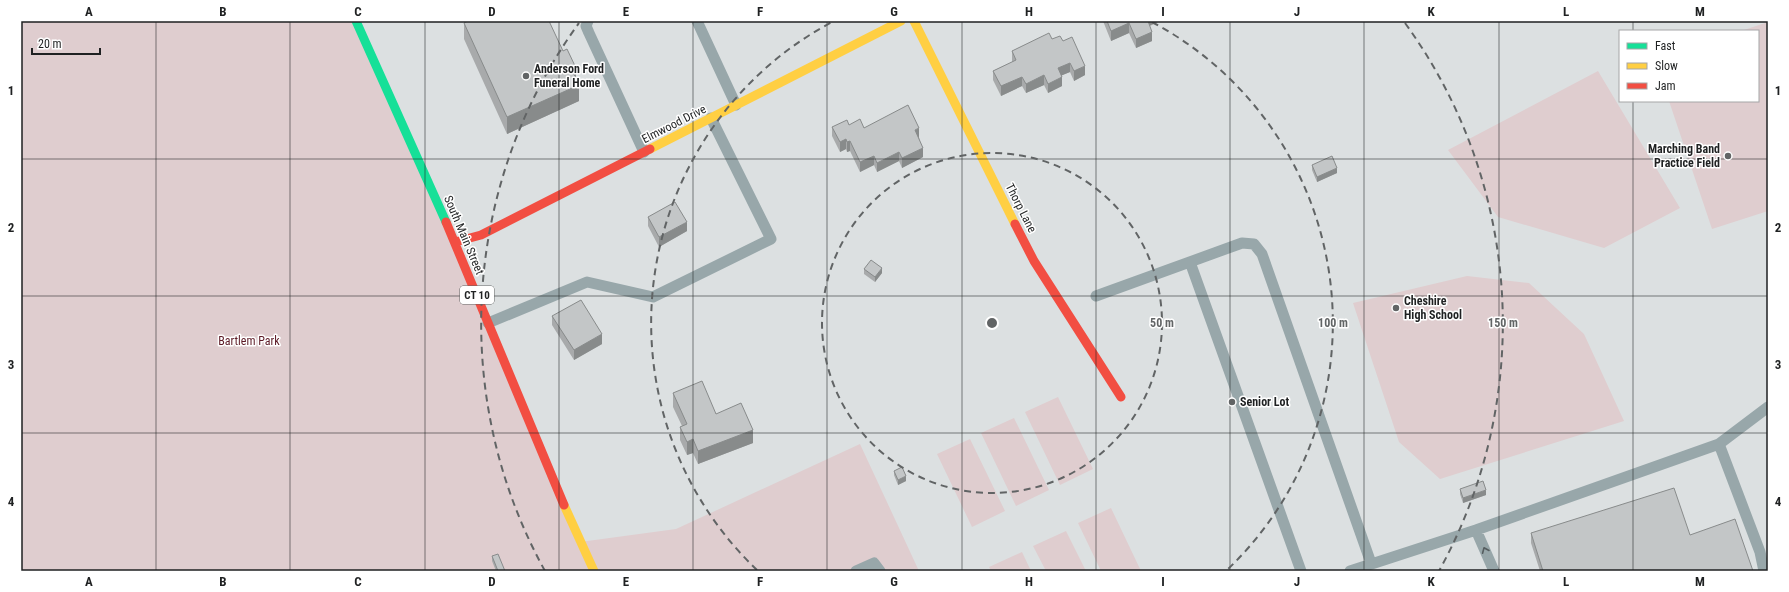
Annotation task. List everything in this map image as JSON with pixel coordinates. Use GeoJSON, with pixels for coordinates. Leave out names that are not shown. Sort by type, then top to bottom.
{"type":"FeatureCollection","features":[{"type":"Feature","properties":{"kind":"main road","name":"South Main Street"},"geometry":{"type":"LineString","coordinates":[[356,21],[455,242],[594,571]]}},
{"type":"Feature","properties":{"kind":"main road","name":"Elmwood Drive"},"geometry":{"type":"LineString","coordinates":[[455,242],[481,235],[901,21]]}},
{"type":"Feature","properties":{"kind":"main road","name":"Thorp Lane"},"geometry":{"type":"LineString","coordinates":[[914,21],[1034,261],[1121,397]]}},
{"type":"Feature","properties":{"kind":"lane"},"geometry":{"type":"LineString","coordinates":[[588,21],[586,26],[644,152]]}},
{"type":"Feature","properties":{"kind":"lane"},"geometry":{"type":"LineString","coordinates":[[697,21],[736,105]]}},
{"type":"Feature","properties":{"kind":"lane"},"geometry":{"type":"LineString","coordinates":[[488,323],[587,282],[654,296],[771,239],[711,118]]}},
{"type":"Feature","properties":{"kind":"lane"},"geometry":{"type":"LineString","coordinates":[[1096,296],[1242,243],[1254,244],[1262,254],[1371,563]]}},
{"type":"Feature","properties":{"kind":"lane"},"geometry":{"type":"LineString","coordinates":[[1190,262],[1301,571]]}},
{"type":"Feature","properties":{"kind":"lane"},"geometry":{"type":"LineString","coordinates":[[1350,571],[1476,530],[1719,444],[1768,407]]}},
{"type":"Feature","properties":{"kind":"lane"},"geometry":{"type":"LineString","coordinates":[[1719,444],[1760,552],[1764,571]]}},
{"type":"Feature","properties":{"kind":"lane"},"geometry":{"type":"LineString","coordinates":[[1476,530],[1494,571]]}},
{"type":"Feature","properties":{"kind":"lane"},"geometry":{"type":"LineString","coordinates":[[856,571],[874,563],[880,571]]}},
{"type":"Feature","properties":{"kind":"green space","name":"Bartlem Park"},"geometry":{"type":"Polygon","coordinates":[[[21,21],[356,21],[580,542],[676,529],[860,444],[919,571],[21,571],[21,21]]]}},
{"type":"Feature","properties":{"kind":"green space","name":"Marching Band Practice Field"},"geometry":{"type":"Polygon","coordinates":[[[1768,22],[1768,211],[1712,229],[1669,102],[1759,102],[1759,30],[1744,30],[1768,22]]]}},
{"type":"Feature","properties":{"kind":"green space"},"geometry":{"type":"Polygon","coordinates":[[[1598,71],[1680,208],[1604,248],[1498,217],[1448,150],[1598,71]]]}},
{"type":"Feature","properties":{"kind":"green space"},"geometry":{"type":"Polygon","coordinates":[[[1467,276],[1529,283],[1584,334],[1624,421],[1440,479],[1399,442],[1353,303],[1467,276]]]}},
{"type":"Feature","properties":{"kind":"green space"},"geometry":{"type":"Polygon","coordinates":[[[1058,397],[1093,469],[1060,485],[1025,412],[1058,397]]]}},
{"type":"Feature","properties":{"kind":"green space"},"geometry":{"type":"Polygon","coordinates":[[[1014,418],[1049,490],[1016,506],[981,433],[1014,418]]]}},
{"type":"Feature","properties":{"kind":"green space"},"geometry":{"type":"Polygon","coordinates":[[[970,439],[1005,511],[972,527],[937,454],[970,439]]]}},
{"type":"Feature","properties":{"kind":"green space"},"geometry":{"type":"Polygon","coordinates":[[[1111,508],[1141,571],[1101,571],[1078,523],[1111,508]]]}},
{"type":"Feature","properties":{"kind":"green space"},"geometry":{"type":"Polygon","coordinates":[[[1066,531],[1086,571],[1046,571],[1033,546],[1066,531]]]}},
{"type":"Feature","properties":{"kind":"green space"},"geometry":{"type":"Polygon","coordinates":[[[1022,552],[1031,571],[991,571],[989,567],[1022,552]]]}},
{"type":"Feature","properties":{"kind":"building","name":"Anderson Ford Funeral Home"},"geometry":{"type":"Polygon","coordinates":[[[468,21],[549,21],[563,51],[567,49],[576,68],[572,70],[579,85],[507,117],[464,23],[468,21]]]}},
{"type":"Feature","properties":{"kind":"building"},"geometry":{"type":"Polygon","coordinates":[[[1107,21],[1148,21],[1152,32],[1136,39],[1129,23],[1111,31],[1107,21]]]}},
{"type":"Feature","properties":{"kind":"building"},"geometry":{"type":"Polygon","coordinates":[[[1049,33],[1052,39],[1060,36],[1063,41],[1072,37],[1085,66],[1074,71],[1070,63],[1058,68],[1062,77],[1048,84],[1044,75],[1026,84],[1022,77],[1001,86],[993,71],[1016,60],[1012,51],[1049,33]]]}},
{"type":"Feature","properties":{"kind":"building"},"geometry":{"type":"Polygon","coordinates":[[[908,105],[919,128],[915,130],[923,148],[902,158],[899,152],[877,163],[874,156],[860,162],[850,141],[847,142],[846,139],[840,142],[832,127],[847,120],[849,125],[860,119],[864,128],[908,105]]]}},
{"type":"Feature","properties":{"kind":"building"},"geometry":{"type":"Polygon","coordinates":[[[1332,156],[1337,168],[1317,177],[1312,165],[1332,156]]]}},
{"type":"Feature","properties":{"kind":"building"},"geometry":{"type":"Polygon","coordinates":[[[675,202],[687,222],[659,237],[648,217],[675,202]]]}},
{"type":"Feature","properties":{"kind":"building"},"geometry":{"type":"Polygon","coordinates":[[[871,260],[882,268],[875,277],[864,269],[871,260]]]}},
{"type":"Feature","properties":{"kind":"building"},"geometry":{"type":"Polygon","coordinates":[[[581,300],[602,334],[574,350],[552,316],[581,300]]]}},
{"type":"Feature","properties":{"kind":"building"},"geometry":{"type":"Polygon","coordinates":[[[702,381],[716,414],[741,403],[753,430],[698,451],[693,439],[687,442],[680,427],[687,424],[673,393],[702,381]]]}},
{"type":"Feature","properties":{"kind":"building"},"geometry":{"type":"Polygon","coordinates":[[[902,467],[906,476],[898,480],[894,471],[902,467]]]}},
{"type":"Feature","properties":{"kind":"building"},"geometry":{"type":"Polygon","coordinates":[[[1483,481],[1486,490],[1463,498],[1460,489],[1483,481]]]}},
{"type":"Feature","properties":{"kind":"building"},"geometry":{"type":"Polygon","coordinates":[[[1674,488],[1690,535],[1735,519],[1753,571],[1543,571],[1531,533],[1674,488]]]}},
{"type":"Feature","properties":{"kind":"building"},"geometry":{"type":"Polygon","coordinates":[[[498,554],[505,571],[498,571],[492,556],[498,554]]]}},
{"type":"Feature","properties":{"kind":"traffic: fast"},"geometry":{"type":"LineString","coordinates":[[356,21],[446,222]]}},
{"type":"Feature","properties":{"kind":"traffic: slow"},"geometry":{"type":"LineString","coordinates":[[650,149],[901,21]]}},
{"type":"Feature","properties":{"kind":"traffic: slow"},"geometry":{"type":"LineString","coordinates":[[914,21],[1015,224]]}},
{"type":"Feature","properties":{"kind":"traffic: slow"},"geometry":{"type":"LineString","coordinates":[[564,505],[594,571]]}},
{"type":"Feature","properties":{"kind":"traffic: jam"},"geometry":{"type":"LineString","coordinates":[[455,242],[481,235],[650,149]]}},
{"type":"Feature","properties":{"kind":"traffic: jam"},"geometry":{"type":"LineString","coordinates":[[446,222],[564,505]]}},
{"type":"Feature","properties":{"kind":"traffic: jam"},"geometry":{"type":"LineString","coordinates":[[1015,224],[1034,261],[1121,397]]}},
{"type":"Feature","properties":{"kind":"place","name":"Anderson Ford Funeral Home"},"geometry":{"type":"Point","coordinates":[526,76]}},
{"type":"Feature","properties":{"kind":"place","name":"Marching Band Practice Field"},"geometry":{"type":"Point","coordinates":[1728,156]}},
{"type":"Feature","properties":{"kind":"place","name":"Cheshire High School"},"geometry":{"type":"Point","coordinates":[1396,308]}},
{"type":"Feature","properties":{"kind":"place","name":"Senior Lot"},"geometry":{"type":"Point","coordinates":[1232,402]}}]}
